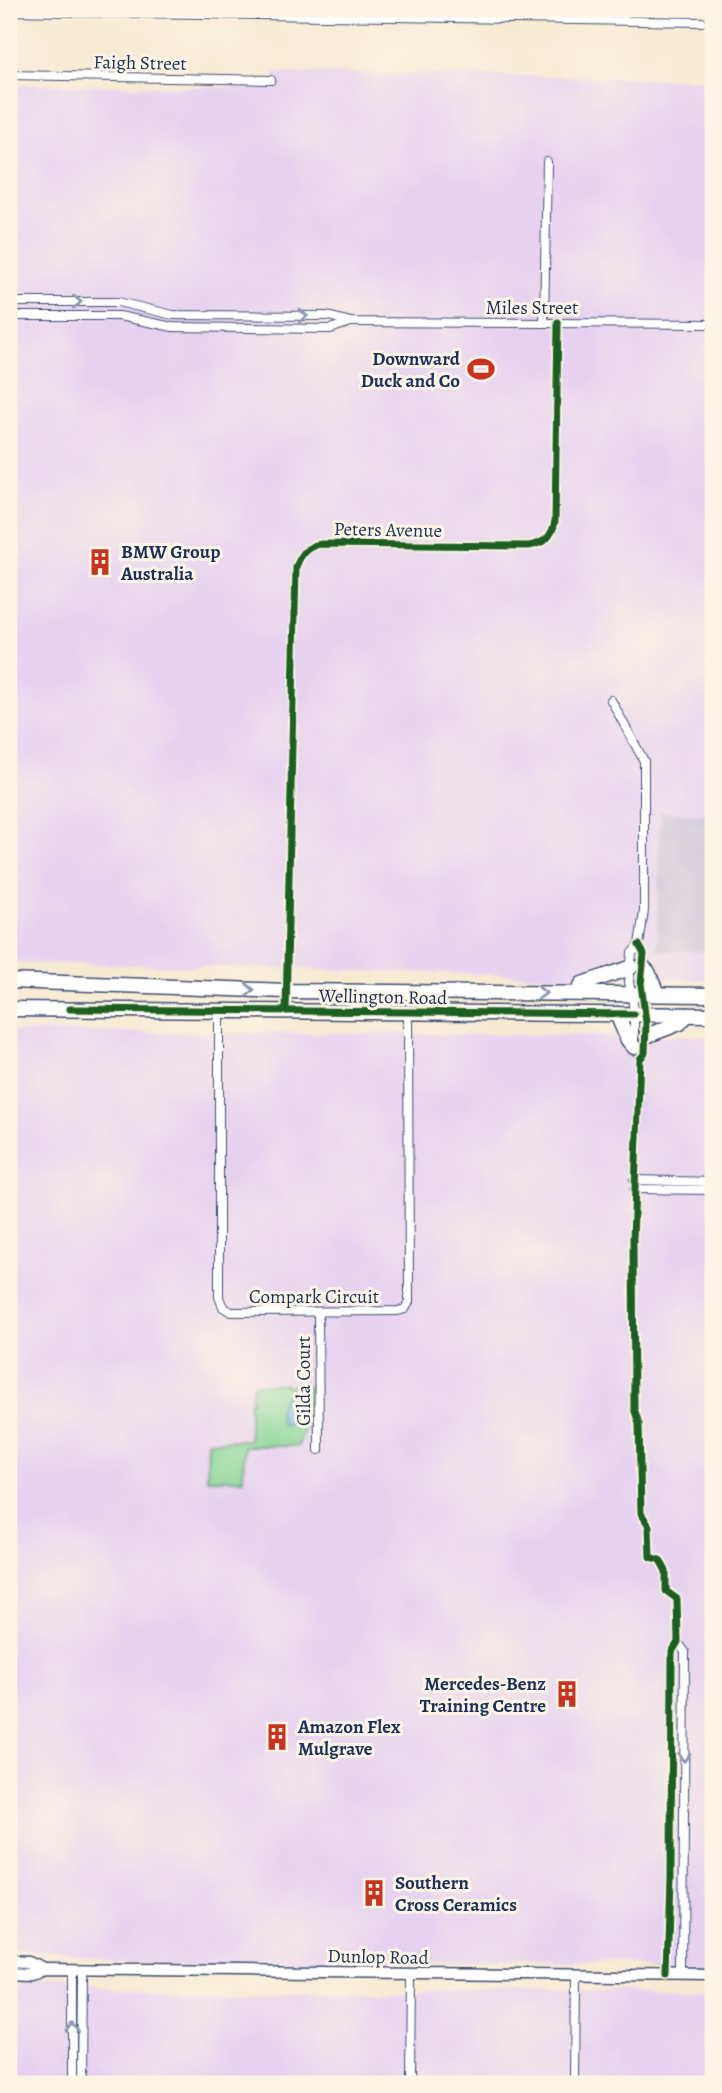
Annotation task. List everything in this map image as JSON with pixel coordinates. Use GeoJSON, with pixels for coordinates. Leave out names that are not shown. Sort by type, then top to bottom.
{"type":"FeatureCollection","features":[{"type":"Feature","properties":{"kind":"highway"},"geometry":{"type":"LineString","coordinates":[[578,993],[582,984],[636,967],[648,972],[657,994]]}},
{"type":"Feature","properties":{"kind":"highway","name":"Wellington Road"},"geometry":{"type":"LineString","coordinates":[[9,982],[287,991],[713,995]]}},
{"type":"Feature","properties":{"kind":"highway","name":"Wellington Road"},"geometry":{"type":"LineString","coordinates":[[11,1010],[713,1015]]}},
{"type":"Feature","properties":{"kind":"highway"},"geometry":{"type":"LineString","coordinates":[[617,1014],[637,1053]]}},
{"type":"Feature","properties":{"kind":"highway"},"geometry":{"type":"LineString","coordinates":[[646,1036],[680,1023],[687,1014]]}},
{"type":"Feature","properties":{"kind":"street"},"geometry":{"type":"LineString","coordinates":[[492,19],[493,9]]}},
{"type":"Feature","properties":{"kind":"street"},"geometry":{"type":"LineString","coordinates":[[9,11],[229,12],[702,22]]}},
{"type":"Feature","properties":{"kind":"street","name":"Faigh Street"},"geometry":{"type":"LineString","coordinates":[[9,75],[271,80]]}},
{"type":"Feature","properties":{"kind":"street"},"geometry":{"type":"LineString","coordinates":[[544,323],[547,162]]}},
{"type":"Feature","properties":{"kind":"street","name":"Miles Street"},"geometry":{"type":"LineString","coordinates":[[9,302],[118,302],[173,315],[328,316],[351,322],[713,324]]}},
{"type":"Feature","properties":{"kind":"street"},"geometry":{"type":"LineString","coordinates":[[38,303],[38,316]]}},
{"type":"Feature","properties":{"kind":"street"},"geometry":{"type":"LineString","coordinates":[[173,315],[173,327]]}},
{"type":"Feature","properties":{"kind":"street","name":"Miles Street"},"geometry":{"type":"LineString","coordinates":[[9,316],[119,316],[173,327],[225,328],[330,328],[351,322]]}},
{"type":"Feature","properties":{"kind":"street"},"geometry":{"type":"LineString","coordinates":[[225,316],[225,328]]}},
{"type":"Feature","properties":{"kind":"street"},"geometry":{"type":"LineString","coordinates":[[281,316],[282,328]]}},
{"type":"Feature","properties":{"kind":"street","name":"Peters Avenue"},"geometry":{"type":"LineString","coordinates":[[286,1011],[296,567],[304,551],[312,545],[321,544],[529,546],[548,539],[555,521],[558,322]]}},
{"type":"Feature","properties":{"kind":"street"},"geometry":{"type":"LineString","coordinates":[[294,636],[305,637]]}},
{"type":"Feature","properties":{"kind":"street"},"geometry":{"type":"LineString","coordinates":[[611,700],[644,761],[643,924],[639,945],[632,953],[636,967],[636,994],[646,1036],[645,1053],[637,1053]]}},
{"type":"Feature","properties":{"kind":"street","name":"Compark Circuit"},"geometry":{"type":"LineString","coordinates":[[219,1010],[219,1297],[223,1307],[231,1312],[318,1313],[398,1311],[405,1309],[409,1302],[408,1012]]}},
{"type":"Feature","properties":{"kind":"street"},"geometry":{"type":"LineString","coordinates":[[640,1014],[634,1185],[634,1408],[639,1424],[641,1513],[649,1526],[650,1557],[660,1560],[666,1571],[666,1591],[677,1598],[678,1642],[672,1652],[668,1976]]}},
{"type":"Feature","properties":{"kind":"street"},"geometry":{"type":"LineString","coordinates":[[634,1185],[713,1182]]}},
{"type":"Feature","properties":{"kind":"street"},"geometry":{"type":"LineString","coordinates":[[634,1185],[713,1191]]}},
{"type":"Feature","properties":{"kind":"street","name":"Gilda Court"},"geometry":{"type":"LineString","coordinates":[[318,1313],[320,1450]]}},
{"type":"Feature","properties":{"kind":"street"},"geometry":{"type":"LineString","coordinates":[[678,1642],[685,1652],[683,1976]]}},
{"type":"Feature","properties":{"kind":"street"},"geometry":{"type":"LineString","coordinates":[[672,1725],[684,1725]]}},
{"type":"Feature","properties":{"kind":"street"},"geometry":{"type":"LineString","coordinates":[[671,1781],[684,1781]]}},
{"type":"Feature","properties":{"kind":"street"},"geometry":{"type":"LineString","coordinates":[[671,1877],[684,1876]]}},
{"type":"Feature","properties":{"kind":"street","name":"Dunlop Road"},"geometry":{"type":"LineString","coordinates":[[9,1961],[29,1962],[42,1969]]}},
{"type":"Feature","properties":{"kind":"street"},"geometry":{"type":"LineString","coordinates":[[77,1969],[77,2065],[81,2084]]}},
{"type":"Feature","properties":{"kind":"street","name":"Dunlop Road"},"geometry":{"type":"LineString","coordinates":[[9,1972],[77,1969],[713,1976]]}},
{"type":"Feature","properties":{"kind":"street"},"geometry":{"type":"LineString","coordinates":[[410,2084],[411,1973]]}},
{"type":"Feature","properties":{"kind":"street"},"geometry":{"type":"LineString","coordinates":[[575,2084],[576,1976]]}},
{"type":"Feature","properties":{"kind":"street"},"geometry":{"type":"LineString","coordinates":[[72,2084],[77,2065]]}},
{"type":"Feature","properties":{"kind":"shaded area"},"geometry":{"type":"Polygon","coordinates":[[[274,72],[713,79],[713,980],[9,962],[9,130],[12,84],[273,88],[274,72]]]}},
{"type":"Feature","properties":{"kind":"shaded area"},"geometry":{"type":"Polygon","coordinates":[[[660,812],[713,814],[713,951],[657,951],[660,812]]]}},
{"type":"Feature","properties":{"kind":"shaded area"},"geometry":{"type":"Polygon","coordinates":[[[9,1031],[713,1036],[713,1965],[86,1959],[9,1953],[9,1031]]]}},
{"type":"Feature","properties":{"kind":"shaded area"},"geometry":{"type":"Polygon","coordinates":[[[38,1988],[713,1991],[713,2084],[9,2084],[9,1993],[38,1988]]]}},
{"type":"Feature","properties":{"kind":"green space"},"geometry":{"type":"Polygon","coordinates":[[[709,97],[713,97],[713,161],[710,161],[709,97]]]}},
{"type":"Feature","properties":{"kind":"green space"},"geometry":{"type":"Polygon","coordinates":[[[253,1384],[309,1386],[310,1412],[298,1446],[244,1446],[243,1479],[207,1479],[208,1441],[249,1440],[249,1402],[252,1402],[253,1384]]]}},
{"type":"Feature","properties":{"kind":"water"},"geometry":{"type":"Polygon","coordinates":[[[297,1392],[302,1400],[292,1414],[290,1424],[284,1426],[279,1414],[281,1402],[286,1394],[297,1392]]]}},
{"type":"Feature","properties":{"kind":"cycle path"},"geometry":{"type":"LineString","coordinates":[[286,1011],[296,567],[305,551],[321,544],[529,546],[547,538],[555,521],[558,322]]}},
{"type":"Feature","properties":{"kind":"cycle path"},"geometry":{"type":"LineString","coordinates":[[639,945],[644,954],[641,984],[646,1022],[645,1053],[640,1059],[633,1239],[634,1408],[639,1424],[641,1513],[649,1526],[650,1557],[660,1560],[666,1571],[666,1591],[677,1599],[678,1642],[672,1652],[668,1976]]}},
{"type":"Feature","properties":{"kind":"cycle path"},"geometry":{"type":"LineString","coordinates":[[70,1009],[634,1014]]}},
{"type":"Feature","properties":{"kind":"place","name":"Downward Duck and Co"},"geometry":{"type":"Point","coordinates":[481,369]}},
{"type":"Feature","properties":{"kind":"place","name":"BMW Group Australia"},"geometry":{"type":"Point","coordinates":[100,562]}},
{"type":"Feature","properties":{"kind":"place","name":"Mercedes-Benz Training Centre"},"geometry":{"type":"Point","coordinates":[567,1694]}},
{"type":"Feature","properties":{"kind":"place","name":"Amazon Flex Mulgrave"},"geometry":{"type":"Point","coordinates":[277,1737]}},
{"type":"Feature","properties":{"kind":"place","name":"Southern Cross Ceramics"},"geometry":{"type":"Point","coordinates":[374,1893]}}]}
